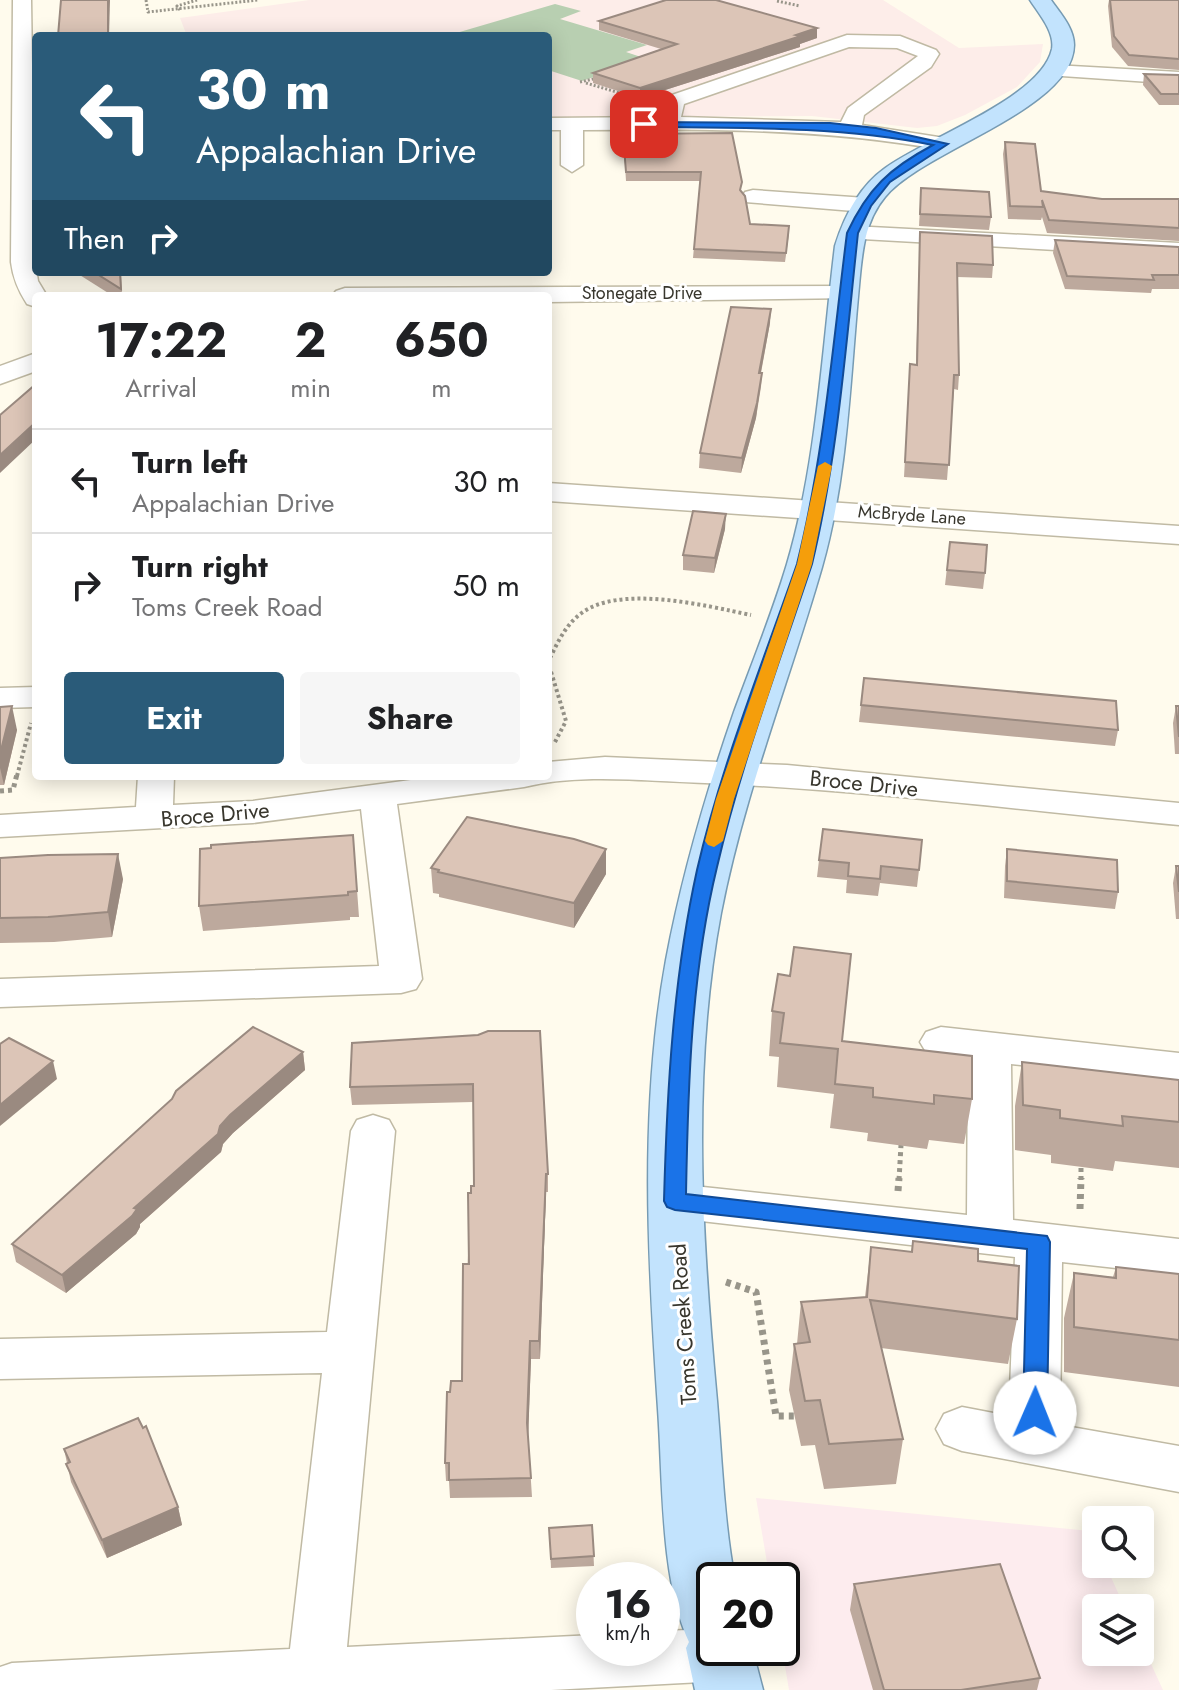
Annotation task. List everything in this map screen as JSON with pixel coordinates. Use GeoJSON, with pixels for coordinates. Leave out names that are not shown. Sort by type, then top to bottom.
{"type":"FeatureCollection","features":[{"type":"Feature","properties":{"kind":"main road"},"geometry":{"type":"LineString","coordinates":[[1040,0],[1062,38],[1062,54],[1054,71]]}},
{"type":"Feature","properties":{"kind":"main road","name":"Toms Creek Road"},"geometry":{"type":"LineString","coordinates":[[701,1562],[675,1201],[677,1092],[689,964],[707,870],[734,774],[805,564],[818,509],[852,233],[866,205],[893,174],[1038,90],[1054,71]]}},
{"type":"Feature","properties":{"kind":"street"},"geometry":{"type":"LineString","coordinates":[[22,0],[20,137],[23,262],[26,281],[32,292]]}},
{"type":"Feature","properties":{"kind":"street"},"geometry":{"type":"LineString","coordinates":[[670,124],[671,108],[676,100],[847,41],[900,42],[929,54],[924,63],[855,112],[850,128]]}},
{"type":"Feature","properties":{"kind":"street"},"geometry":{"type":"LineString","coordinates":[[1054,71],[1179,78]]}},
{"type":"Feature","properties":{"kind":"street"},"geometry":{"type":"LineString","coordinates":[[552,124],[850,128],[943,144]]}},
{"type":"Feature","properties":{"kind":"street"},"geometry":{"type":"LineString","coordinates":[[572,124],[572,165]]}},
{"type":"Feature","properties":{"kind":"street"},"geometry":{"type":"LineString","coordinates":[[753,197],[866,205]]}},
{"type":"Feature","properties":{"kind":"street"},"geometry":{"type":"LineString","coordinates":[[852,233],[1179,250]]}},
{"type":"Feature","properties":{"kind":"street","name":"Stonegate Drive"},"geometry":{"type":"LineString","coordinates":[[552,295],[843,293]]}},
{"type":"Feature","properties":{"kind":"street"},"geometry":{"type":"LineString","coordinates":[[0,376],[32,363]]}},
{"type":"Feature","properties":{"kind":"street","name":"McBryde Lane"},"geometry":{"type":"LineString","coordinates":[[552,492],[1179,535]]}},
{"type":"Feature","properties":{"kind":"street"},"geometry":{"type":"LineString","coordinates":[[0,698],[32,708]]}},
{"type":"Feature","properties":{"kind":"street","name":"Broce Drive"},"geometry":{"type":"LineString","coordinates":[[552,773],[605,768],[787,776],[1179,814]]}},
{"type":"Feature","properties":{"kind":"street"},"geometry":{"type":"LineString","coordinates":[[154,819],[156,780]]}},
{"type":"Feature","properties":{"kind":"street","name":"Broce Drive"},"geometry":{"type":"LineString","coordinates":[[0,826],[154,819],[378,797],[496,780]]}},
{"type":"Feature","properties":{"kind":"street"},"geometry":{"type":"LineString","coordinates":[[0,993],[401,979],[378,797]]}},
{"type":"Feature","properties":{"kind":"street"},"geometry":{"type":"LineString","coordinates":[[941,1042],[1179,1068]]}},
{"type":"Feature","properties":{"kind":"street"},"geometry":{"type":"LineString","coordinates":[[989,1048],[990,1236]]}},
{"type":"Feature","properties":{"kind":"street"},"geometry":{"type":"LineString","coordinates":[[316,1674],[373,1131]]}},
{"type":"Feature","properties":{"kind":"street"},"geometry":{"type":"LineString","coordinates":[[675,1201],[1179,1257]]}},
{"type":"Feature","properties":{"kind":"street"},"geometry":{"type":"LineString","coordinates":[[1034,1442],[1039,1242]]}},
{"type":"Feature","properties":{"kind":"street"},"geometry":{"type":"LineString","coordinates":[[0,1359],[350,1352]]}},
{"type":"Feature","properties":{"kind":"street"},"geometry":{"type":"LineString","coordinates":[[962,1429],[1179,1469]]}},
{"type":"Feature","properties":{"kind":"street"},"geometry":{"type":"LineString","coordinates":[[12,1690],[696,1656]]}},
{"type":"Feature","properties":{"kind":"path"},"geometry":{"type":"LineString","coordinates":[[146,0],[148,12],[258,0]]}},
{"type":"Feature","properties":{"kind":"path"},"geometry":{"type":"LineString","coordinates":[[180,10],[177,6],[197,0]]}},
{"type":"Feature","properties":{"kind":"path"},"geometry":{"type":"LineString","coordinates":[[780,0],[777,1],[800,6]]}},
{"type":"Feature","properties":{"kind":"path"},"geometry":{"type":"LineString","coordinates":[[586,82],[602,76]]}},
{"type":"Feature","properties":{"kind":"path"},"geometry":{"type":"LineString","coordinates":[[580,82],[638,99]]}},
{"type":"Feature","properties":{"kind":"path"},"geometry":{"type":"LineString","coordinates":[[552,655],[567,629],[582,612],[603,604],[674,602],[760,617]]}},
{"type":"Feature","properties":{"kind":"path"},"geometry":{"type":"LineString","coordinates":[[552,682],[566,721],[561,736],[552,743]]}},
{"type":"Feature","properties":{"kind":"path"},"geometry":{"type":"LineString","coordinates":[[0,791],[13,790],[32,717]]}},
{"type":"Feature","properties":{"kind":"path"},"geometry":{"type":"LineString","coordinates":[[23,752],[32,752]]}},
{"type":"Feature","properties":{"kind":"path"},"geometry":{"type":"LineString","coordinates":[[898,1191],[901,1145]]}},
{"type":"Feature","properties":{"kind":"path"},"geometry":{"type":"LineString","coordinates":[[726,1282],[756,1292],[776,1416],[795,1416]]}},
{"type":"Feature","properties":{"kind":"shaded area"},"geometry":{"type":"Polygon","coordinates":[[[309,0],[883,0],[959,48],[1043,44],[1040,62],[1017,87],[965,115],[937,126],[917,128],[812,116],[552,117],[552,32],[185,32],[180,18],[309,0]]]}},
{"type":"Feature","properties":{"kind":"shaded area"},"geometry":{"type":"Polygon","coordinates":[[[756,1498],[1082,1530],[1082,1578],[1111,1578],[1119,1594],[1082,1594],[1082,1666],[1152,1666],[1163,1690],[789,1690],[785,1666],[800,1666],[800,1562],[767,1562],[756,1498]]]}},
{"type":"Feature","properties":{"kind":"green space"},"geometry":{"type":"Polygon","coordinates":[[[555,4],[581,11],[560,19],[647,45],[626,52],[647,59],[582,81],[552,71],[552,32],[460,32],[555,4]]]}},
{"type":"Feature","properties":{"kind":"building"},"geometry":{"type":"Polygon","coordinates":[[[61,0],[108,0],[108,32],[58,32],[61,0]]]}},
{"type":"Feature","properties":{"kind":"building"},"geometry":{"type":"Polygon","coordinates":[[[666,0],[716,0],[817,28],[796,35],[801,36],[640,88],[593,73],[677,44],[599,21],[666,0]]]}},
{"type":"Feature","properties":{"kind":"building"},"geometry":{"type":"Polygon","coordinates":[[[1110,0],[1179,0],[1179,59],[1129,55],[1114,36],[1110,0]]]}},
{"type":"Feature","properties":{"kind":"building"},"geometry":{"type":"Polygon","coordinates":[[[1144,74],[1179,75],[1179,94],[1161,94],[1144,74]]]}},
{"type":"Feature","properties":{"kind":"building"},"geometry":{"type":"Polygon","coordinates":[[[732,133],[742,182],[740,190],[745,196],[750,224],[789,226],[786,253],[694,249],[701,172],[626,172],[623,134],[732,133]]]}},
{"type":"Feature","properties":{"kind":"building"},"geometry":{"type":"Polygon","coordinates":[[[1005,142],[1035,144],[1041,191],[1102,199],[1179,199],[1179,228],[1049,220],[1042,200],[1043,207],[1010,206],[1005,142]]]}},
{"type":"Feature","properties":{"kind":"building"},"geometry":{"type":"Polygon","coordinates":[[[921,188],[989,192],[991,217],[920,214],[921,188]]]}},
{"type":"Feature","properties":{"kind":"building"},"geometry":{"type":"Polygon","coordinates":[[[920,232],[992,236],[993,265],[957,263],[959,375],[954,375],[949,465],[905,462],[910,364],[917,365],[920,232]]]}},
{"type":"Feature","properties":{"kind":"building"},"geometry":{"type":"Polygon","coordinates":[[[1055,240],[1179,247],[1179,275],[1152,275],[1154,280],[1067,276],[1055,240]]]}},
{"type":"Feature","properties":{"kind":"building"},"geometry":{"type":"Polygon","coordinates":[[[100,276],[120,276],[121,289],[100,276]]]}},
{"type":"Feature","properties":{"kind":"building"},"geometry":{"type":"Polygon","coordinates":[[[731,307],[771,309],[759,373],[762,373],[757,403],[742,458],[700,453],[731,307]]]}},
{"type":"Feature","properties":{"kind":"building"},"geometry":{"type":"Polygon","coordinates":[[[32,387],[32,426],[0,455],[0,415],[32,387]]]}},
{"type":"Feature","properties":{"kind":"building"},"geometry":{"type":"Polygon","coordinates":[[[693,511],[726,514],[715,558],[683,555],[693,511]]]}},
{"type":"Feature","properties":{"kind":"building"},"geometry":{"type":"Polygon","coordinates":[[[950,542],[987,545],[985,573],[947,570],[950,542]]]}},
{"type":"Feature","properties":{"kind":"building"},"geometry":{"type":"Polygon","coordinates":[[[864,678],[1116,701],[1118,730],[861,705],[864,678]]]}},
{"type":"Feature","properties":{"kind":"building"},"geometry":{"type":"Polygon","coordinates":[[[12,706],[0,754],[0,707],[12,706]]]}},
{"type":"Feature","properties":{"kind":"building"},"geometry":{"type":"Polygon","coordinates":[[[1176,706],[1179,706],[1179,737],[1176,706]]]}},
{"type":"Feature","properties":{"kind":"building"},"geometry":{"type":"Polygon","coordinates":[[[467,817],[574,839],[606,849],[574,903],[431,868],[467,817]]]}},
{"type":"Feature","properties":{"kind":"building"},"geometry":{"type":"Polygon","coordinates":[[[823,829],[922,840],[919,870],[881,866],[880,879],[848,876],[849,863],[819,860],[823,829]]]}},
{"type":"Feature","properties":{"kind":"building"},"geometry":{"type":"Polygon","coordinates":[[[353,835],[357,891],[348,892],[348,895],[199,906],[200,849],[211,848],[211,845],[353,835]]]}},
{"type":"Feature","properties":{"kind":"building"},"geometry":{"type":"Polygon","coordinates":[[[1007,849],[1117,860],[1118,892],[1007,881],[1007,849]]]}},
{"type":"Feature","properties":{"kind":"building"},"geometry":{"type":"Polygon","coordinates":[[[118,854],[108,912],[0,918],[0,858],[118,854]]]}},
{"type":"Feature","properties":{"kind":"building"},"geometry":{"type":"Polygon","coordinates":[[[794,947],[851,954],[842,1041],[972,1056],[972,1099],[934,1095],[934,1104],[873,1097],[873,1088],[835,1084],[838,1049],[780,1043],[784,1013],[772,1011],[778,974],[790,976],[794,947]]]}},
{"type":"Feature","properties":{"kind":"building"},"geometry":{"type":"Polygon","coordinates":[[[253,1027],[303,1052],[230,1115],[220,1126],[218,1134],[134,1208],[137,1209],[132,1216],[62,1275],[12,1244],[172,1099],[176,1091],[253,1027]]]}},
{"type":"Feature","properties":{"kind":"building"},"geometry":{"type":"Polygon","coordinates":[[[488,1031],[540,1031],[548,1174],[539,1341],[530,1341],[527,1423],[531,1478],[449,1480],[449,1463],[445,1463],[447,1392],[450,1392],[451,1381],[462,1381],[463,1264],[469,1264],[468,1193],[474,1186],[473,1084],[350,1087],[352,1043],[478,1035],[488,1031]]]}},
{"type":"Feature","properties":{"kind":"building"},"geometry":{"type":"Polygon","coordinates":[[[9,1038],[53,1061],[0,1105],[0,1044],[9,1038]]]}},
{"type":"Feature","properties":{"kind":"building"},"geometry":{"type":"Polygon","coordinates":[[[1022,1062],[1179,1080],[1179,1122],[1122,1116],[1123,1126],[1060,1118],[1060,1110],[1023,1105],[1022,1062]]]}},
{"type":"Feature","properties":{"kind":"building"},"geometry":{"type":"Polygon","coordinates":[[[913,1241],[978,1249],[978,1261],[1019,1266],[1017,1319],[870,1300],[903,1439],[829,1444],[820,1400],[805,1401],[794,1344],[810,1342],[801,1302],[867,1297],[871,1247],[912,1252],[913,1241]]]}},
{"type":"Feature","properties":{"kind":"building"},"geometry":{"type":"Polygon","coordinates":[[[1116,1267],[1179,1274],[1179,1340],[1074,1327],[1074,1273],[1116,1278],[1116,1267]]]}},
{"type":"Feature","properties":{"kind":"building"},"geometry":{"type":"Polygon","coordinates":[[[138,1418],[143,1428],[146,1426],[178,1507],[102,1540],[66,1464],[70,1462],[64,1449],[138,1418]]]}},
{"type":"Feature","properties":{"kind":"building"},"geometry":{"type":"Polygon","coordinates":[[[592,1525],[594,1556],[551,1559],[549,1528],[592,1525]]]}},
{"type":"Feature","properties":{"kind":"building"},"geometry":{"type":"Polygon","coordinates":[[[1000,1564],[1040,1678],[961,1690],[884,1690],[854,1584],[1000,1564]]]}},
{"type":"Feature","properties":{"kind":"slow traffic"},"geometry":{"type":"LineString","coordinates":[[714,841],[725,799],[805,564],[825,466]]}},
{"type":"Feature","properties":{"kind":"route"},"geometry":{"type":"LineString","coordinates":[[644,124],[830,126],[943,144],[910,162],[886,180],[866,205],[852,233],[827,447],[814,528],[805,564],[725,799],[707,870],[689,964],[677,1092],[675,1201],[1039,1242],[1035,1413]]}}]}
